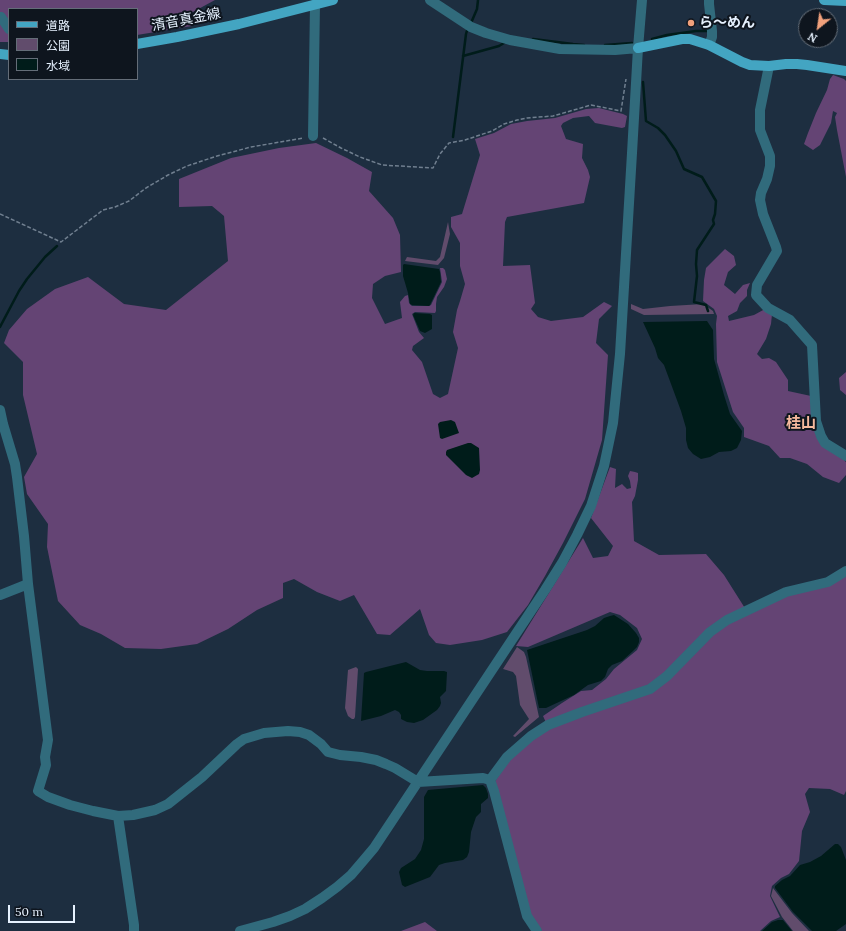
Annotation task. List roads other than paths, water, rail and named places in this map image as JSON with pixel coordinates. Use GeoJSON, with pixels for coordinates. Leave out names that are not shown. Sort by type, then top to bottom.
{"type":"FeatureCollection","features":[{"type":"Feature","properties":{"kind":"main road","name":"清音真金線"},"geometry":{"type":"LineString","coordinates":[[138,44],[239,24],[333,0]]}},
{"type":"Feature","properties":{"kind":"main road"},"geometry":{"type":"LineString","coordinates":[[824,0],[846,1]]}},
{"type":"Feature","properties":{"kind":"main road"},"geometry":{"type":"LineString","coordinates":[[638,48],[682,39],[690,39],[709,45],[750,65],[769,66],[807,64],[846,71]]}},
{"type":"Feature","properties":{"kind":"street"},"geometry":{"type":"LineString","coordinates":[[430,0],[469,26],[510,40],[560,49],[615,50],[638,48]]}},
{"type":"Feature","properties":{"kind":"street"},"geometry":{"type":"LineString","coordinates":[[240,931],[273,922],[305,909],[337,887],[351,875],[374,848],[562,563],[591,506],[604,466],[613,423],[620,354],[642,0]]}},
{"type":"Feature","properties":{"kind":"street"},"geometry":{"type":"LineString","coordinates":[[709,0],[712,37],[709,45]]}},
{"type":"Feature","properties":{"kind":"street"},"geometry":{"type":"LineString","coordinates":[[313,136],[315,4]]}},
{"type":"Feature","properties":{"kind":"street"},"geometry":{"type":"LineString","coordinates":[[1,17],[8,28]]}},
{"type":"Feature","properties":{"kind":"street"},"geometry":{"type":"LineString","coordinates":[[769,66],[760,110],[760,130],[770,156],[770,166],[760,200],[763,214],[777,252],[757,285],[756,296],[768,308],[790,320],[812,345],[816,421],[821,436],[825,442],[846,456]]}},
{"type":"Feature","properties":{"kind":"street"},"geometry":{"type":"LineString","coordinates":[[0,410],[15,464],[28,584],[48,740],[45,757],[46,765],[38,791],[48,797],[70,805],[118,816],[133,815],[155,810],[168,804],[202,777],[244,739],[264,733],[288,731],[300,732],[309,735],[321,744],[328,752],[376,760],[395,768],[418,782],[483,778],[490,780]]}},
{"type":"Feature","properties":{"kind":"street"},"geometry":{"type":"LineString","coordinates":[[490,780],[507,757],[531,736],[548,725],[650,689],[667,676],[710,632],[727,620],[786,592],[828,582],[846,571]]}},
{"type":"Feature","properties":{"kind":"street"},"geometry":{"type":"LineString","coordinates":[[0,595],[28,584]]}},
{"type":"Feature","properties":{"kind":"street"},"geometry":{"type":"LineString","coordinates":[[490,780],[527,916],[537,931]]}},
{"type":"Feature","properties":{"kind":"street"},"geometry":{"type":"LineString","coordinates":[[118,816],[134,931]]}},
{"type":"Feature","properties":{"kind":"water"},"geometry":{"type":"Polygon","coordinates":[[[404,264],[439,269],[441,282],[429,306],[410,304],[403,276],[404,264]]]}},
{"type":"Feature","properties":{"kind":"water"},"geometry":{"type":"Polygon","coordinates":[[[414,313],[432,315],[432,329],[425,333],[420,331],[413,315],[414,313]]]}},
{"type":"Feature","properties":{"kind":"water"},"geometry":{"type":"Polygon","coordinates":[[[707,321],[713,330],[714,359],[730,414],[742,431],[741,440],[737,448],[731,451],[719,452],[710,457],[701,459],[693,454],[688,448],[686,428],[681,411],[664,365],[658,358],[643,322],[707,321]]]}},
{"type":"Feature","properties":{"kind":"water"},"geometry":{"type":"Polygon","coordinates":[[[451,420],[455,422],[459,433],[442,439],[440,438],[438,424],[440,422],[451,420]]]}},
{"type":"Feature","properties":{"kind":"water"},"geometry":{"type":"Polygon","coordinates":[[[471,443],[479,448],[480,470],[479,474],[472,478],[466,475],[446,455],[447,450],[471,443]]]}},
{"type":"Feature","properties":{"kind":"water"},"geometry":{"type":"Polygon","coordinates":[[[614,615],[628,624],[636,633],[639,638],[637,647],[622,661],[612,665],[601,681],[588,685],[574,695],[546,708],[539,708],[527,650],[587,630],[595,626],[604,618],[614,615]]]}},
{"type":"Feature","properties":{"kind":"water"},"geometry":{"type":"Polygon","coordinates":[[[406,662],[420,670],[447,672],[446,691],[440,697],[441,703],[437,710],[423,720],[414,723],[401,719],[399,712],[395,710],[381,716],[361,721],[364,673],[406,662]]]}},
{"type":"Feature","properties":{"kind":"water"},"geometry":{"type":"Polygon","coordinates":[[[483,785],[486,788],[488,798],[481,804],[481,812],[476,817],[471,832],[467,857],[463,860],[439,865],[430,877],[405,887],[402,885],[399,872],[401,868],[415,859],[421,850],[424,839],[424,797],[428,790],[483,785]]]}},
{"type":"Feature","properties":{"kind":"water"},"geometry":{"type":"Polygon","coordinates":[[[835,844],[838,844],[841,847],[846,860],[846,924],[836,931],[812,931],[793,912],[775,886],[790,876],[800,865],[821,856],[835,844]]]}},
{"type":"Feature","properties":{"kind":"water"},"geometry":{"type":"Polygon","coordinates":[[[783,920],[792,931],[762,931],[772,922],[783,920]]]}},
{"type":"Feature","properties":{"kind":"waterway"},"geometry":{"type":"LineString","coordinates":[[471,23],[477,9],[478,0]]}},
{"type":"Feature","properties":{"kind":"waterway"},"geometry":{"type":"LineString","coordinates":[[453,137],[468,27]]}},
{"type":"Feature","properties":{"kind":"waterway"},"geometry":{"type":"LineString","coordinates":[[652,39],[667,35],[696,31],[710,31]]}},
{"type":"Feature","properties":{"kind":"waterway"},"geometry":{"type":"LineString","coordinates":[[533,39],[584,45]]}},
{"type":"Feature","properties":{"kind":"waterway"},"geometry":{"type":"LineString","coordinates":[[463,56],[499,46],[504,43]]}},
{"type":"Feature","properties":{"kind":"waterway"},"geometry":{"type":"LineString","coordinates":[[605,45],[632,43]]}},
{"type":"Feature","properties":{"kind":"waterway"},"geometry":{"type":"LineString","coordinates":[[643,82],[646,121],[658,128],[665,135],[676,151],[684,169],[702,177],[716,201],[713,220],[714,224],[697,250],[697,276],[694,302],[706,305],[708,311]]}},
{"type":"Feature","properties":{"kind":"waterway"},"geometry":{"type":"LineString","coordinates":[[0,327],[27,279],[45,257],[57,246]]}},
{"type":"Feature","properties":{"kind":"place","name":"ら～めん"},"geometry":{"type":"Point","coordinates":[691,23]}},
{"type":"Feature","properties":{"kind":"district","name":"桂山"},"geometry":{"type":"Point","coordinates":[801,424]}}]}
